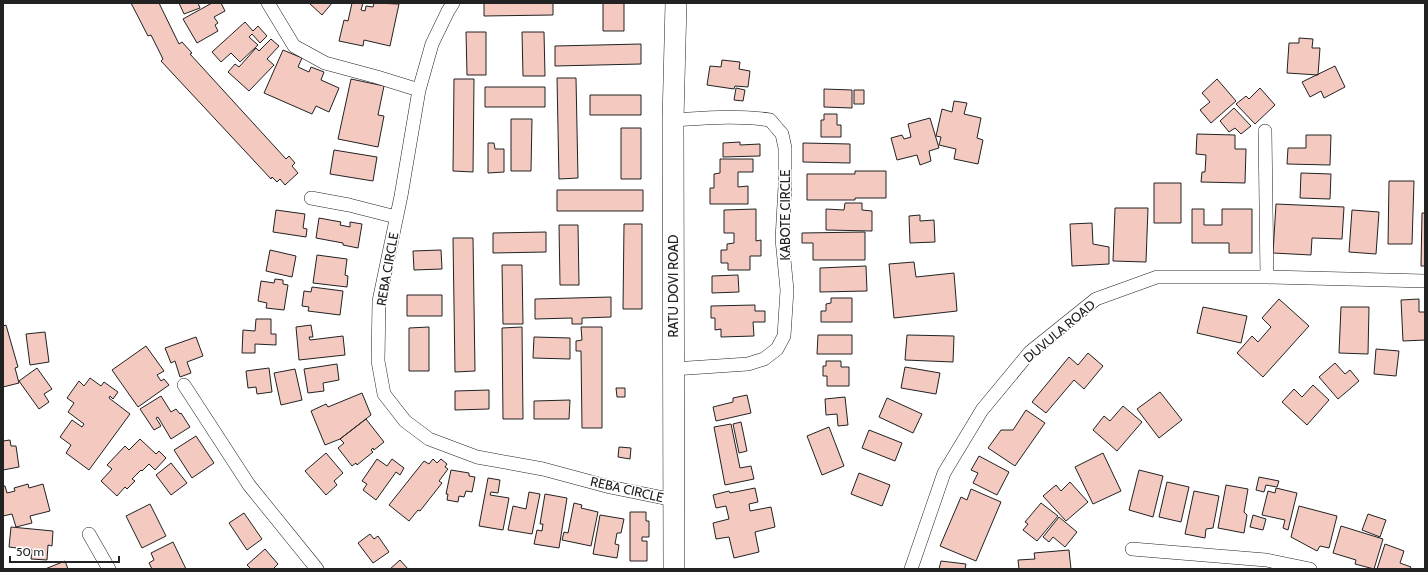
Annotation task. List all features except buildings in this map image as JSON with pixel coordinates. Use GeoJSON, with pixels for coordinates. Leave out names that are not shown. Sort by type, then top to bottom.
{"type":"FeatureCollection","features":[{"type":"Feature","properties":{"kind":"main road","name":"RATU DOVI ROAD"},"geometry":{"type":"LineString","coordinates":[[674,569],[673,120],[676,3]]}},
{"type":"Feature","properties":{"kind":"street"},"geometry":{"type":"LineString","coordinates":[[268,3],[294,46],[325,63],[419,90]]}},
{"type":"Feature","properties":{"kind":"street","name":"REBA CIRCLE"},"geometry":{"type":"LineString","coordinates":[[454,3],[448,11],[432,44],[419,90],[379,301],[378,360],[384,394],[404,421],[429,439],[477,458],[543,469],[610,487],[674,500]]}},
{"type":"Feature","properties":{"kind":"street","name":"KABOTE CIRCLE"},"geometry":{"type":"LineString","coordinates":[[673,120],[752,117],[770,120],[782,134],[785,148],[785,186],[782,239],[787,290],[784,336],[777,349],[764,360],[748,364],[673,369]]}},
{"type":"Feature","properties":{"kind":"street"},"geometry":{"type":"LineString","coordinates":[[1265,131],[1267,277]]}},
{"type":"Feature","properties":{"kind":"street"},"geometry":{"type":"LineString","coordinates":[[311,198],[349,205],[396,217]]}},
{"type":"Feature","properties":{"kind":"street","name":"DUVULA ROAD"},"geometry":{"type":"LineString","coordinates":[[911,569],[944,473],[982,410],[1030,352],[1096,299],[1157,277],[1267,277],[1425,281]]}},
{"type":"Feature","properties":{"kind":"street"},"geometry":{"type":"LineString","coordinates":[[184,386],[249,485],[317,569]]}},
{"type":"Feature","properties":{"kind":"street"},"geometry":{"type":"LineString","coordinates":[[89,534],[108,569]]}},
{"type":"Feature","properties":{"kind":"street"},"geometry":{"type":"LineString","coordinates":[[1132,549],[1266,560],[1310,569]]}}]}
